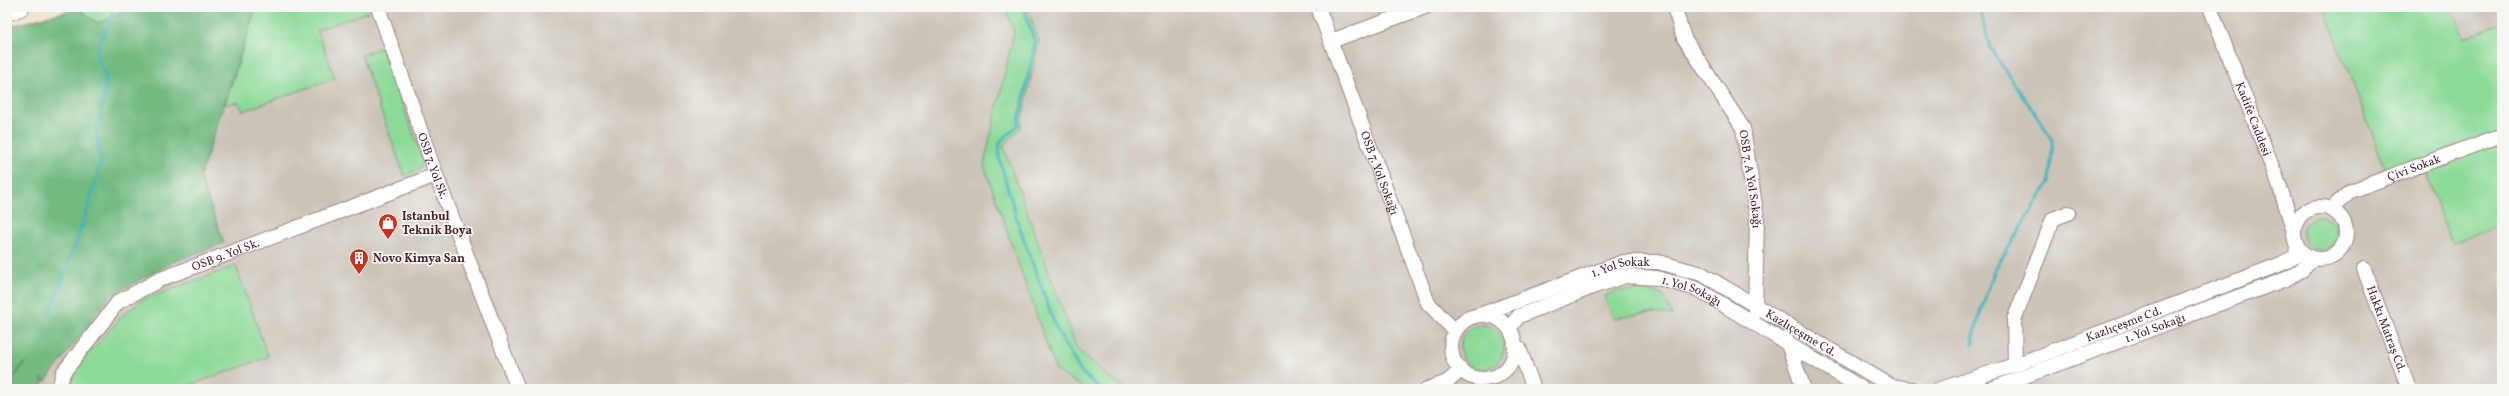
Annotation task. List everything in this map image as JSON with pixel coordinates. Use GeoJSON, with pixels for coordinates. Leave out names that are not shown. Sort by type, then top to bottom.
{"type":"FeatureCollection","features":[{"type":"Feature","properties":{"kind":"main road"},"geometry":{"type":"LineString","coordinates":[[7,12],[20,7]]}},
{"type":"Feature","properties":{"kind":"street","name":"OSB 7. Yol Sk."},"geometry":{"type":"LineString","coordinates":[[378,7],[436,175],[518,389]]}},
{"type":"Feature","properties":{"kind":"street","name":"OSB 7. Yol Sokağı"},"geometry":{"type":"LineString","coordinates":[[1318,7],[1428,303],[1455,331]]}},
{"type":"Feature","properties":{"kind":"street"},"geometry":{"type":"LineString","coordinates":[[1331,41],[1425,7]]}},
{"type":"Feature","properties":{"kind":"street","name":"OSB 7. A Yol Sokağı"},"geometry":{"type":"LineString","coordinates":[[1674,7],[1684,38],[1743,128],[1756,218],[1756,305],[1754,322]]}},
{"type":"Feature","properties":{"kind":"street","name":"Kadife Caddesi"},"geometry":{"type":"LineString","coordinates":[[2210,7],[2280,187],[2296,239]]}},
{"type":"Feature","properties":{"kind":"street","name":"Çivi Sokak"},"geometry":{"type":"LineString","coordinates":[[2331,209],[2351,191],[2502,135]]}},
{"type":"Feature","properties":{"kind":"street","name":"OSB 9. Yol Sk."},"geometry":{"type":"LineString","coordinates":[[59,389],[63,373],[118,302],[161,279],[436,175]]}},
{"type":"Feature","properties":{"kind":"street"},"geometry":{"type":"LineString","coordinates":[[2318,207],[2331,209],[2344,221],[2346,238],[2343,247],[2330,258],[2313,259],[2304,254],[2296,239],[2296,224],[2306,211],[2318,207]]}},
{"type":"Feature","properties":{"kind":"street"},"geometry":{"type":"LineString","coordinates":[[2015,364],[2014,320],[2053,219],[2068,213]]}},
{"type":"Feature","properties":{"kind":"street","name":"Kazlıçeşme Cd."},"geometry":{"type":"LineString","coordinates":[[1940,389],[2015,364],[2281,264],[2296,256],[2296,239]]}},
{"type":"Feature","properties":{"kind":"street","name":"1. Yol Sokağı"},"geometry":{"type":"LineString","coordinates":[[1991,389],[2286,279],[2302,270],[2313,259]]}},
{"type":"Feature","properties":{"kind":"street","name":"1. Yol Sokak"},"geometry":{"type":"LineString","coordinates":[[1482,314],[1622,262],[1658,262],[1702,274],[1756,305]]}},
{"type":"Feature","properties":{"kind":"street","name":"Hakkı Matraş Cd."},"geometry":{"type":"LineString","coordinates":[[2364,269],[2410,389]]}},
{"type":"Feature","properties":{"kind":"street","name":"1. Yol Sokağı"},"geometry":{"type":"LineString","coordinates":[[1509,328],[1519,316],[1543,304],[1625,276],[1657,278],[1697,289],[1863,389]]}},
{"type":"Feature","properties":{"kind":"street","name":"Kazlıçeşme Cd."},"geometry":{"type":"LineString","coordinates":[[1756,305],[1891,386],[1911,389]]}},
{"type":"Feature","properties":{"kind":"street"},"geometry":{"type":"LineString","coordinates":[[1486,380],[1468,376],[1460,371],[1454,362],[1451,352],[1451,341],[1455,331],[1462,322],[1472,316],[1482,314],[1498,318],[1509,328],[1516,347],[1519,348],[1533,386]]}},
{"type":"Feature","properties":{"kind":"street"},"geometry":{"type":"LineString","coordinates":[[1786,323],[1786,342],[1804,389]]}},
{"type":"Feature","properties":{"kind":"street"},"geometry":{"type":"LineString","coordinates":[[1467,389],[1494,378],[1508,368],[1516,347]]}},
{"type":"Feature","properties":{"kind":"street"},"geometry":{"type":"LineString","coordinates":[[1508,368],[1533,386]]}},
{"type":"Feature","properties":{"kind":"street"},"geometry":{"type":"LineString","coordinates":[[1427,389],[1447,382],[1460,371]]}},
{"type":"Feature","properties":{"kind":"shaded area"},"geometry":{"type":"Polygon","coordinates":[[[323,7],[2502,7],[2502,389],[31,389],[213,105],[323,7]]]}},
{"type":"Feature","properties":{"kind":"green space"},"geometry":{"type":"Polygon","coordinates":[[[136,7],[97,23],[79,8],[136,7]]]}},
{"type":"Feature","properties":{"kind":"green space"},"geometry":{"type":"Polygon","coordinates":[[[136,7],[256,7],[200,177],[224,243],[173,262],[110,296],[45,382],[42,378],[43,389],[7,389],[25,362],[7,385],[7,27],[79,8],[97,23],[136,7]]]}},
{"type":"Feature","properties":{"kind":"green space"},"geometry":{"type":"Polygon","coordinates":[[[256,7],[365,7],[368,12],[317,30],[335,78],[243,111],[238,102],[225,105],[256,7]]]}},
{"type":"Feature","properties":{"kind":"green space"},"geometry":{"type":"Polygon","coordinates":[[[1005,7],[1027,7],[1039,41],[1020,128],[1003,146],[1077,349],[1108,377],[1131,389],[1086,389],[1056,371],[984,165],[1014,32],[1005,7]]]}},
{"type":"Feature","properties":{"kind":"green space"},"geometry":{"type":"Polygon","coordinates":[[[2324,7],[2452,7],[2464,38],[2502,23],[2502,224],[2451,243],[2420,158],[2386,171],[2324,7]]]}},
{"type":"Feature","properties":{"kind":"green space"},"geometry":{"type":"Polygon","coordinates":[[[381,48],[424,161],[419,170],[404,175],[361,55],[381,48]]]}},
{"type":"Feature","properties":{"kind":"green space"},"geometry":{"type":"Polygon","coordinates":[[[2320,216],[2332,221],[2337,233],[2332,245],[2320,250],[2308,245],[2303,233],[2308,221],[2320,216]]]}},
{"type":"Feature","properties":{"kind":"green space"},"geometry":{"type":"Polygon","coordinates":[[[236,266],[268,357],[179,389],[70,389],[75,369],[125,313],[144,299],[236,266]]]}},
{"type":"Feature","properties":{"kind":"green space"},"geometry":{"type":"Polygon","coordinates":[[[1642,290],[1663,295],[1672,315],[1652,313],[1613,318],[1604,296],[1616,291],[1642,290]]]}},
{"type":"Feature","properties":{"kind":"green space"},"geometry":{"type":"Polygon","coordinates":[[[1482,325],[1494,329],[1500,335],[1504,347],[1500,359],[1494,365],[1482,369],[1470,365],[1464,359],[1460,347],[1464,335],[1470,329],[1482,325]]]}},
{"type":"Feature","properties":{"kind":"waterway"},"geometry":{"type":"LineString","coordinates":[[1023,7],[1035,43],[1018,125],[1000,142],[999,158],[1018,223],[1057,330],[1081,372],[1101,389]]}},
{"type":"Feature","properties":{"kind":"waterway"},"geometry":{"type":"LineString","coordinates":[[1972,345],[1980,313],[1995,269],[2049,183],[2053,140],[1990,48],[1979,7]]}},
{"type":"Feature","properties":{"kind":"waterway"},"geometry":{"type":"LineString","coordinates":[[51,310],[81,229],[101,162],[96,131],[103,104],[106,78],[96,52],[114,10]]}},
{"type":"Feature","properties":{"kind":"place","name":"Istanbul Teknik Boya"},"geometry":{"type":"Point","coordinates":[388,240]}},
{"type":"Feature","properties":{"kind":"place","name":"Novo Kimya San"},"geometry":{"type":"Point","coordinates":[359,275]}}]}
